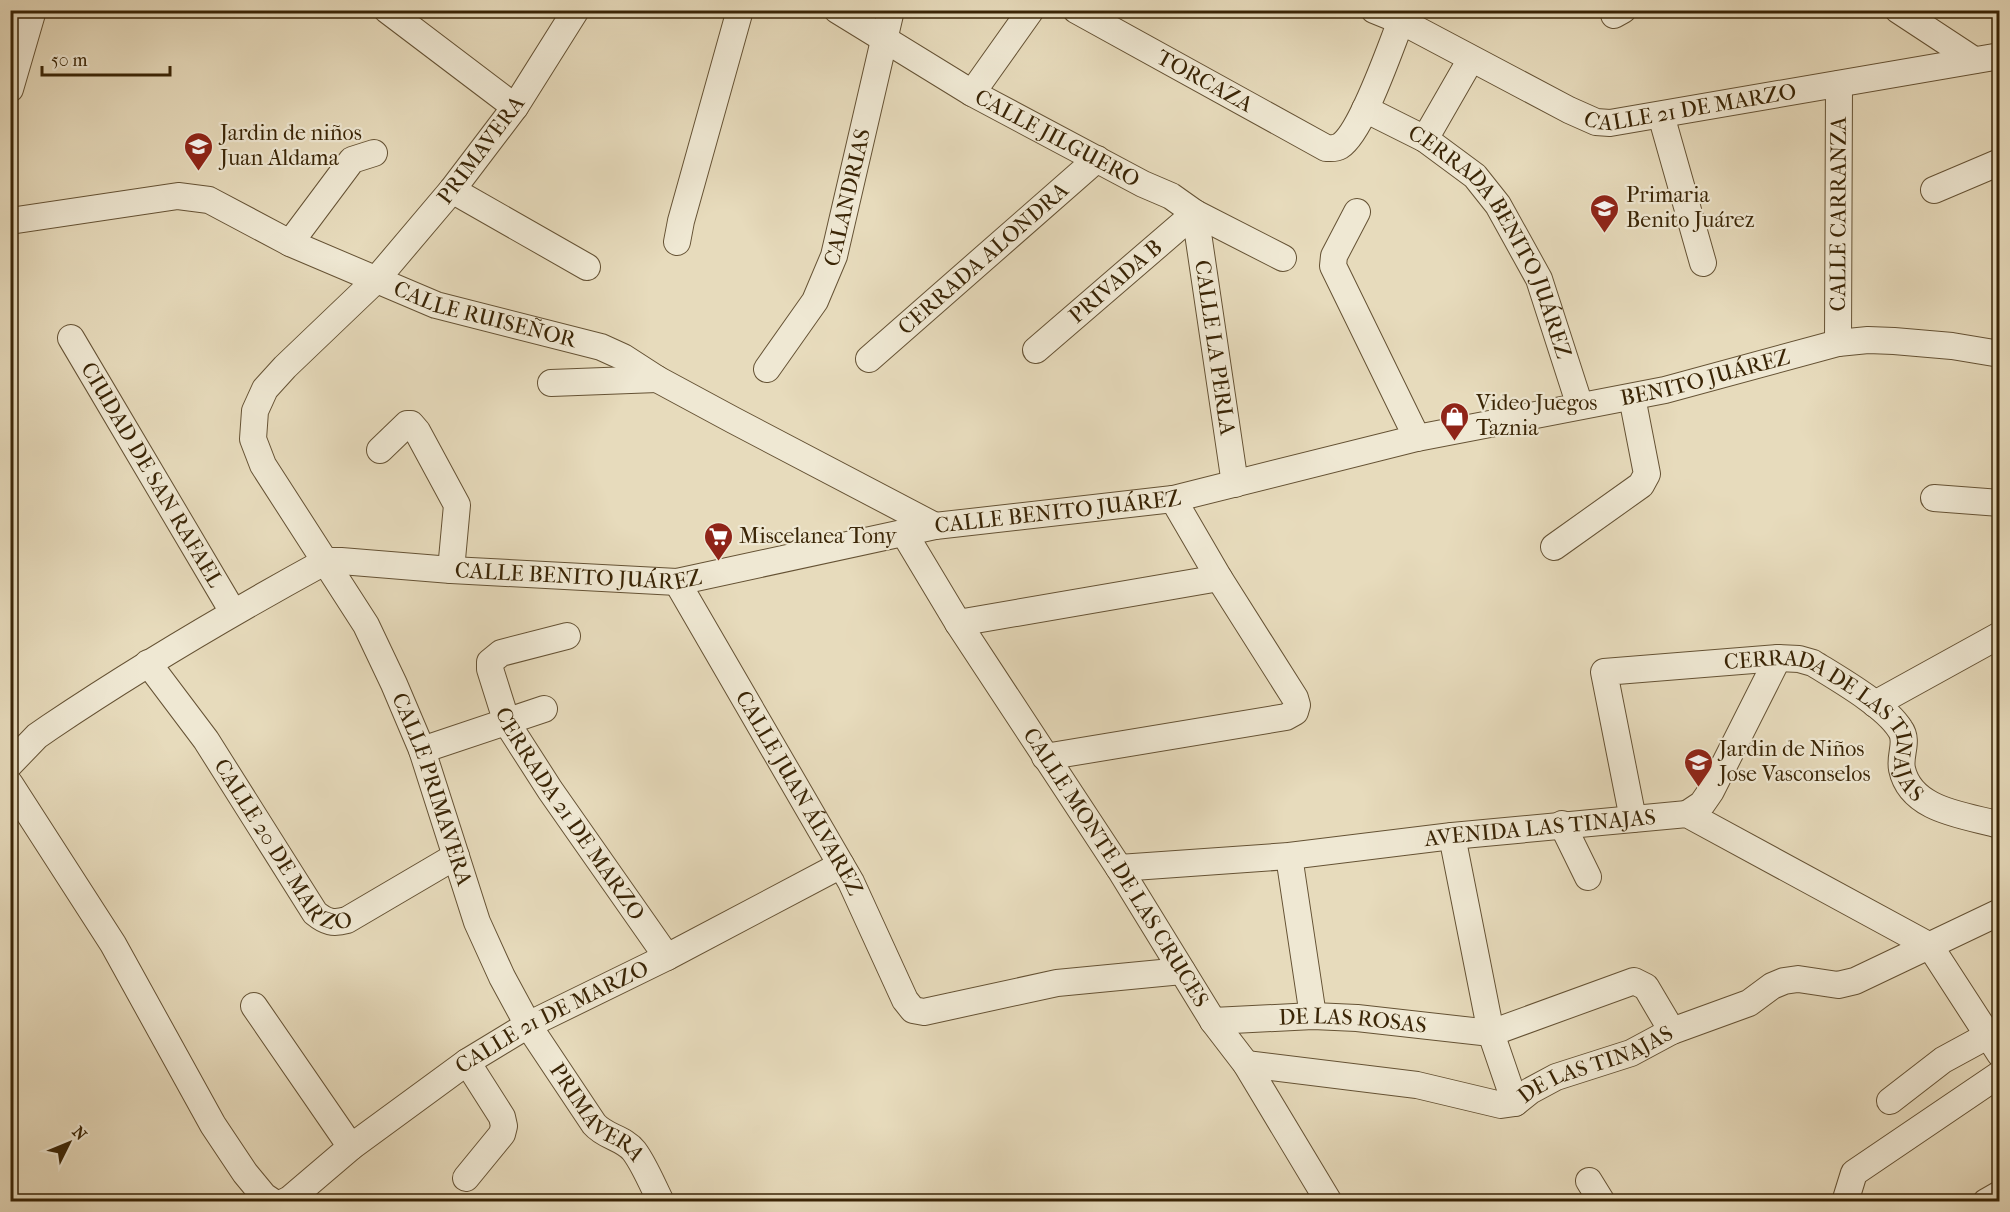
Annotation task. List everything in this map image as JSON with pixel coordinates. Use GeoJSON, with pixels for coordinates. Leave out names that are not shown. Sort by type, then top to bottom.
{"type":"FeatureCollection","features":[{"type":"Feature","properties":{"kind":"street"},"geometry":{"type":"LineString","coordinates":[[10,89],[33,10]]}},
{"type":"Feature","properties":{"kind":"street"},"geometry":{"type":"LineString","coordinates":[[387,10],[515,107]]}},
{"type":"Feature","properties":{"kind":"street"},"geometry":{"type":"LineString","coordinates":[[677,242],[740,10]]}},
{"type":"Feature","properties":{"kind":"street","name":"CALLE JILGUERO"},"geometry":{"type":"LineString","coordinates":[[837,10],[972,93],[1143,184],[1171,196],[1195,213],[1283,258]]}},
{"type":"Feature","properties":{"kind":"street","name":"CALANDRIAS"},"geometry":{"type":"LineString","coordinates":[[767,369],[815,301],[834,256],[891,10]]}},
{"type":"Feature","properties":{"kind":"street"},"geometry":{"type":"LineString","coordinates":[[972,93],[1031,10]]}},
{"type":"Feature","properties":{"kind":"street","name":"TORCAZA"},"geometry":{"type":"LineString","coordinates":[[1076,10],[1326,148],[1341,145],[1351,134],[1365,109]]}},
{"type":"Feature","properties":{"kind":"street","name":"CALLE 21 DE MARZO"},"geometry":{"type":"LineString","coordinates":[[1374,10],[1401,21],[1596,122],[1610,123],[1661,115],[2000,56]]}},
{"type":"Feature","properties":{"kind":"street"},"geometry":{"type":"LineString","coordinates":[[1898,10],[1974,60]]}},
{"type":"Feature","properties":{"kind":"street","name":"PRIMAVERA"},"geometry":{"type":"LineString","coordinates":[[326,561],[263,465],[253,439],[255,411],[265,389],[375,280],[452,190],[515,107],[574,11]]}},
{"type":"Feature","properties":{"kind":"street"},"geometry":{"type":"LineString","coordinates":[[1365,109],[1401,21]]}},
{"type":"Feature","properties":{"kind":"street"},"geometry":{"type":"LineString","coordinates":[[1425,139],[1472,59]]}},
{"type":"Feature","properties":{"kind":"street","name":"CALLE CARRANZA"},"geometry":{"type":"LineString","coordinates":[[1838,343],[1839,84]]}},
{"type":"Feature","properties":{"kind":"street","name":"CERRADA BENITO JUÁREZ"},"geometry":{"type":"LineString","coordinates":[[1365,109],[1425,139],[1475,176],[1497,205],[1539,279],[1580,406]]}},
{"type":"Feature","properties":{"kind":"street"},"geometry":{"type":"LineString","coordinates":[[1661,115],[1703,263]]}},
{"type":"Feature","properties":{"kind":"street"},"geometry":{"type":"LineString","coordinates":[[290,243],[352,160],[374,153]]}},
{"type":"Feature","properties":{"kind":"street","name":"CERRADA ALONDRA"},"geometry":{"type":"LineString","coordinates":[[868,359],[1097,159]]}},
{"type":"Feature","properties":{"kind":"street"},"geometry":{"type":"LineString","coordinates":[[1934,190],[2000,162]]}},
{"type":"Feature","properties":{"kind":"street"},"geometry":{"type":"LineString","coordinates":[[452,190],[587,267]]}},
{"type":"Feature","properties":{"kind":"street","name":"CALLE RUISEÑOR"},"geometry":{"type":"LineString","coordinates":[[10,221],[178,196],[209,200],[290,243],[436,305],[601,347],[623,357],[657,379],[733,420],[934,526]]}},
{"type":"Feature","properties":{"kind":"street"},"geometry":{"type":"LineString","coordinates":[[1357,212],[1334,256],[1334,266],[1417,438]]}},
{"type":"Feature","properties":{"kind":"street","name":"PRIVADA B"},"geometry":{"type":"LineString","coordinates":[[1036,350],[1195,213]]}},
{"type":"Feature","properties":{"kind":"street","name":"CALLE LA PERLA"},"geometry":{"type":"LineString","coordinates":[[1195,213],[1236,484]]}},
{"type":"Feature","properties":{"kind":"street","name":"CIUDAD DE SAN RAFAEL"},"geometry":{"type":"LineString","coordinates":[[71,338],[233,612]]}},
{"type":"Feature","properties":{"kind":"street","name":"BENITO JUÁREZ"},"geometry":{"type":"LineString","coordinates":[[1236,484],[1417,438],[1632,397],[1838,343],[1868,340],[1894,341],[1952,346],[2000,354]]}},
{"type":"Feature","properties":{"kind":"street"},"geometry":{"type":"LineString","coordinates":[[551,383],[657,379]]}},
{"type":"Feature","properties":{"kind":"street"},"geometry":{"type":"LineString","coordinates":[[1554,547],[1641,485],[1647,474],[1647,464],[1632,397]]}},
{"type":"Feature","properties":{"kind":"street"},"geometry":{"type":"LineString","coordinates":[[380,450],[407,423],[417,431],[457,504],[451,570]]}},
{"type":"Feature","properties":{"kind":"street","name":"CALLE BENITO JUÁREZ"},"geometry":{"type":"LineString","coordinates":[[326,561],[677,582],[934,526],[1173,499],[1236,484]]}},
{"type":"Feature","properties":{"kind":"street"},"geometry":{"type":"LineString","coordinates":[[1934,498],[2000,503]]}},
{"type":"Feature","properties":{"kind":"street"},"geometry":{"type":"LineString","coordinates":[[1045,758],[1286,717],[1295,712],[1298,705],[1295,698],[1219,578],[1173,499]]}},
{"type":"Feature","properties":{"kind":"street","name":"CALLE MONTE DE LAS CRUCES"},"geometry":{"type":"LineString","coordinates":[[904,533],[958,623],[1119,868],[1213,1021],[1246,1064],[1329,1202]]}},
{"type":"Feature","properties":{"kind":"street"},"geometry":{"type":"LineString","coordinates":[[10,764],[37,736],[148,663],[233,612],[326,561]]}},
{"type":"Feature","properties":{"kind":"street","name":"CALLE PRIMAVERA"},"geometry":{"type":"LineString","coordinates":[[326,561],[366,625],[394,684],[422,750],[477,922],[502,977],[528,1025]]}},
{"type":"Feature","properties":{"kind":"street"},"geometry":{"type":"LineString","coordinates":[[958,623],[1219,578]]}},
{"type":"Feature","properties":{"kind":"street","name":"CALLE JUAN ÁLVAREZ"},"geometry":{"type":"LineString","coordinates":[[677,582],[851,882],[905,1000],[913,1010],[924,1012],[1057,983],[1182,971]]}},
{"type":"Feature","properties":{"kind":"street"},"geometry":{"type":"LineString","coordinates":[[1875,704],[2000,635]]}},
{"type":"Feature","properties":{"kind":"street","name":"CERRADA 21 DE MARZO"},"geometry":{"type":"LineString","coordinates":[[567,636],[501,653],[490,662],[490,669],[507,723],[550,790],[667,957]]}},
{"type":"Feature","properties":{"kind":"street"},"geometry":{"type":"LineString","coordinates":[[1686,814],[1702,804],[1711,791],[1778,658]]}},
{"type":"Feature","properties":{"kind":"street","name":"CERRADA DE LAS TINAJAS"},"geometry":{"type":"LineString","coordinates":[[1633,819],[1604,672],[1778,658],[1799,659],[1813,663],[1887,714],[1902,730],[1904,745],[1902,770],[1911,788],[1921,800],[1939,809],[2000,825]]}},
{"type":"Feature","properties":{"kind":"street","name":"CALLE 20 DE MARZO"},"geometry":{"type":"LineString","coordinates":[[148,663],[206,740],[315,913],[322,918],[330,923],[347,920],[456,856]]}},
{"type":"Feature","properties":{"kind":"street"},"geometry":{"type":"LineString","coordinates":[[422,750],[544,709]]}},
{"type":"Feature","properties":{"kind":"street"},"geometry":{"type":"LineString","coordinates":[[10,784],[113,944],[213,1125],[245,1173],[264,1196],[273,1202]]}},
{"type":"Feature","properties":{"kind":"street","name":"AVENIDA LAS TINAJAS"},"geometry":{"type":"LineString","coordinates":[[1119,868],[1289,856],[1562,824],[1686,814],[1930,946]]}},
{"type":"Feature","properties":{"kind":"street"},"geometry":{"type":"LineString","coordinates":[[1562,824],[1588,878]]}},
{"type":"Feature","properties":{"kind":"street"},"geometry":{"type":"LineString","coordinates":[[1452,836],[1491,1033],[1515,1103]]}},
{"type":"Feature","properties":{"kind":"street"},"geometry":{"type":"LineString","coordinates":[[1289,856],[1313,1016]]}},
{"type":"Feature","properties":{"kind":"street","name":"CALLE 21 DE MARZO"},"geometry":{"type":"LineString","coordinates":[[284,1202],[351,1148],[467,1062],[528,1025],[667,957],[841,865]]}},
{"type":"Feature","properties":{"kind":"street","name":"DE LAS TINAJAS"},"geometry":{"type":"LineString","coordinates":[[1246,1064],[1417,1085],[1501,1105],[1515,1103],[1530,1091],[1556,1077],[1630,1053],[1672,1031],[1749,1003],[1772,986],[1784,981],[1798,979],[1838,985],[1855,981],[2000,912]]}},
{"type":"Feature","properties":{"kind":"street"},"geometry":{"type":"LineString","coordinates":[[1890,1101],[1943,1060],[1996,1040],[1930,946]]}},
{"type":"Feature","properties":{"kind":"street"},"geometry":{"type":"LineString","coordinates":[[1491,1033],[1634,981],[1641,983],[1649,991],[1672,1031]]}},
{"type":"Feature","properties":{"kind":"street"},"geometry":{"type":"LineString","coordinates":[[254,1006],[351,1148]]}},
{"type":"Feature","properties":{"kind":"street","name":"DE LAS ROSAS"},"geometry":{"type":"LineString","coordinates":[[1213,1021],[1313,1016],[1357,1017],[1491,1033]]}},
{"type":"Feature","properties":{"kind":"street","name":"PRIMAVERA"},"geometry":{"type":"LineString","coordinates":[[528,1025],[594,1125],[601,1132],[634,1150],[661,1202]]}},
{"type":"Feature","properties":{"kind":"street"},"geometry":{"type":"LineString","coordinates":[[466,1178],[502,1134],[504,1126],[502,1117],[467,1062]]}},
{"type":"Feature","properties":{"kind":"street"},"geometry":{"type":"LineString","coordinates":[[1845,1202],[1854,1173],[2000,1074]]}},
{"type":"Feature","properties":{"kind":"street"},"geometry":{"type":"LineString","coordinates":[[1986,1202],[2000,1194]]}},
{"type":"Feature","properties":{"kind":"place","name":"Jardin de niños Juan Aldama"},"geometry":{"type":"Point","coordinates":[199,172]}},
{"type":"Feature","properties":{"kind":"place","name":"Primaria Benito Juárez"},"geometry":{"type":"Point","coordinates":[1605,234]}},
{"type":"Feature","properties":{"kind":"place","name":"Video Juegos Taznia"},"geometry":{"type":"Point","coordinates":[1455,442]}},
{"type":"Feature","properties":{"kind":"place","name":"Miscelanea Tony"},"geometry":{"type":"Point","coordinates":[718,562]}},
{"type":"Feature","properties":{"kind":"place","name":"Jardin de Niños Jose Vasconselos"},"geometry":{"type":"Point","coordinates":[1698,788]}}]}
